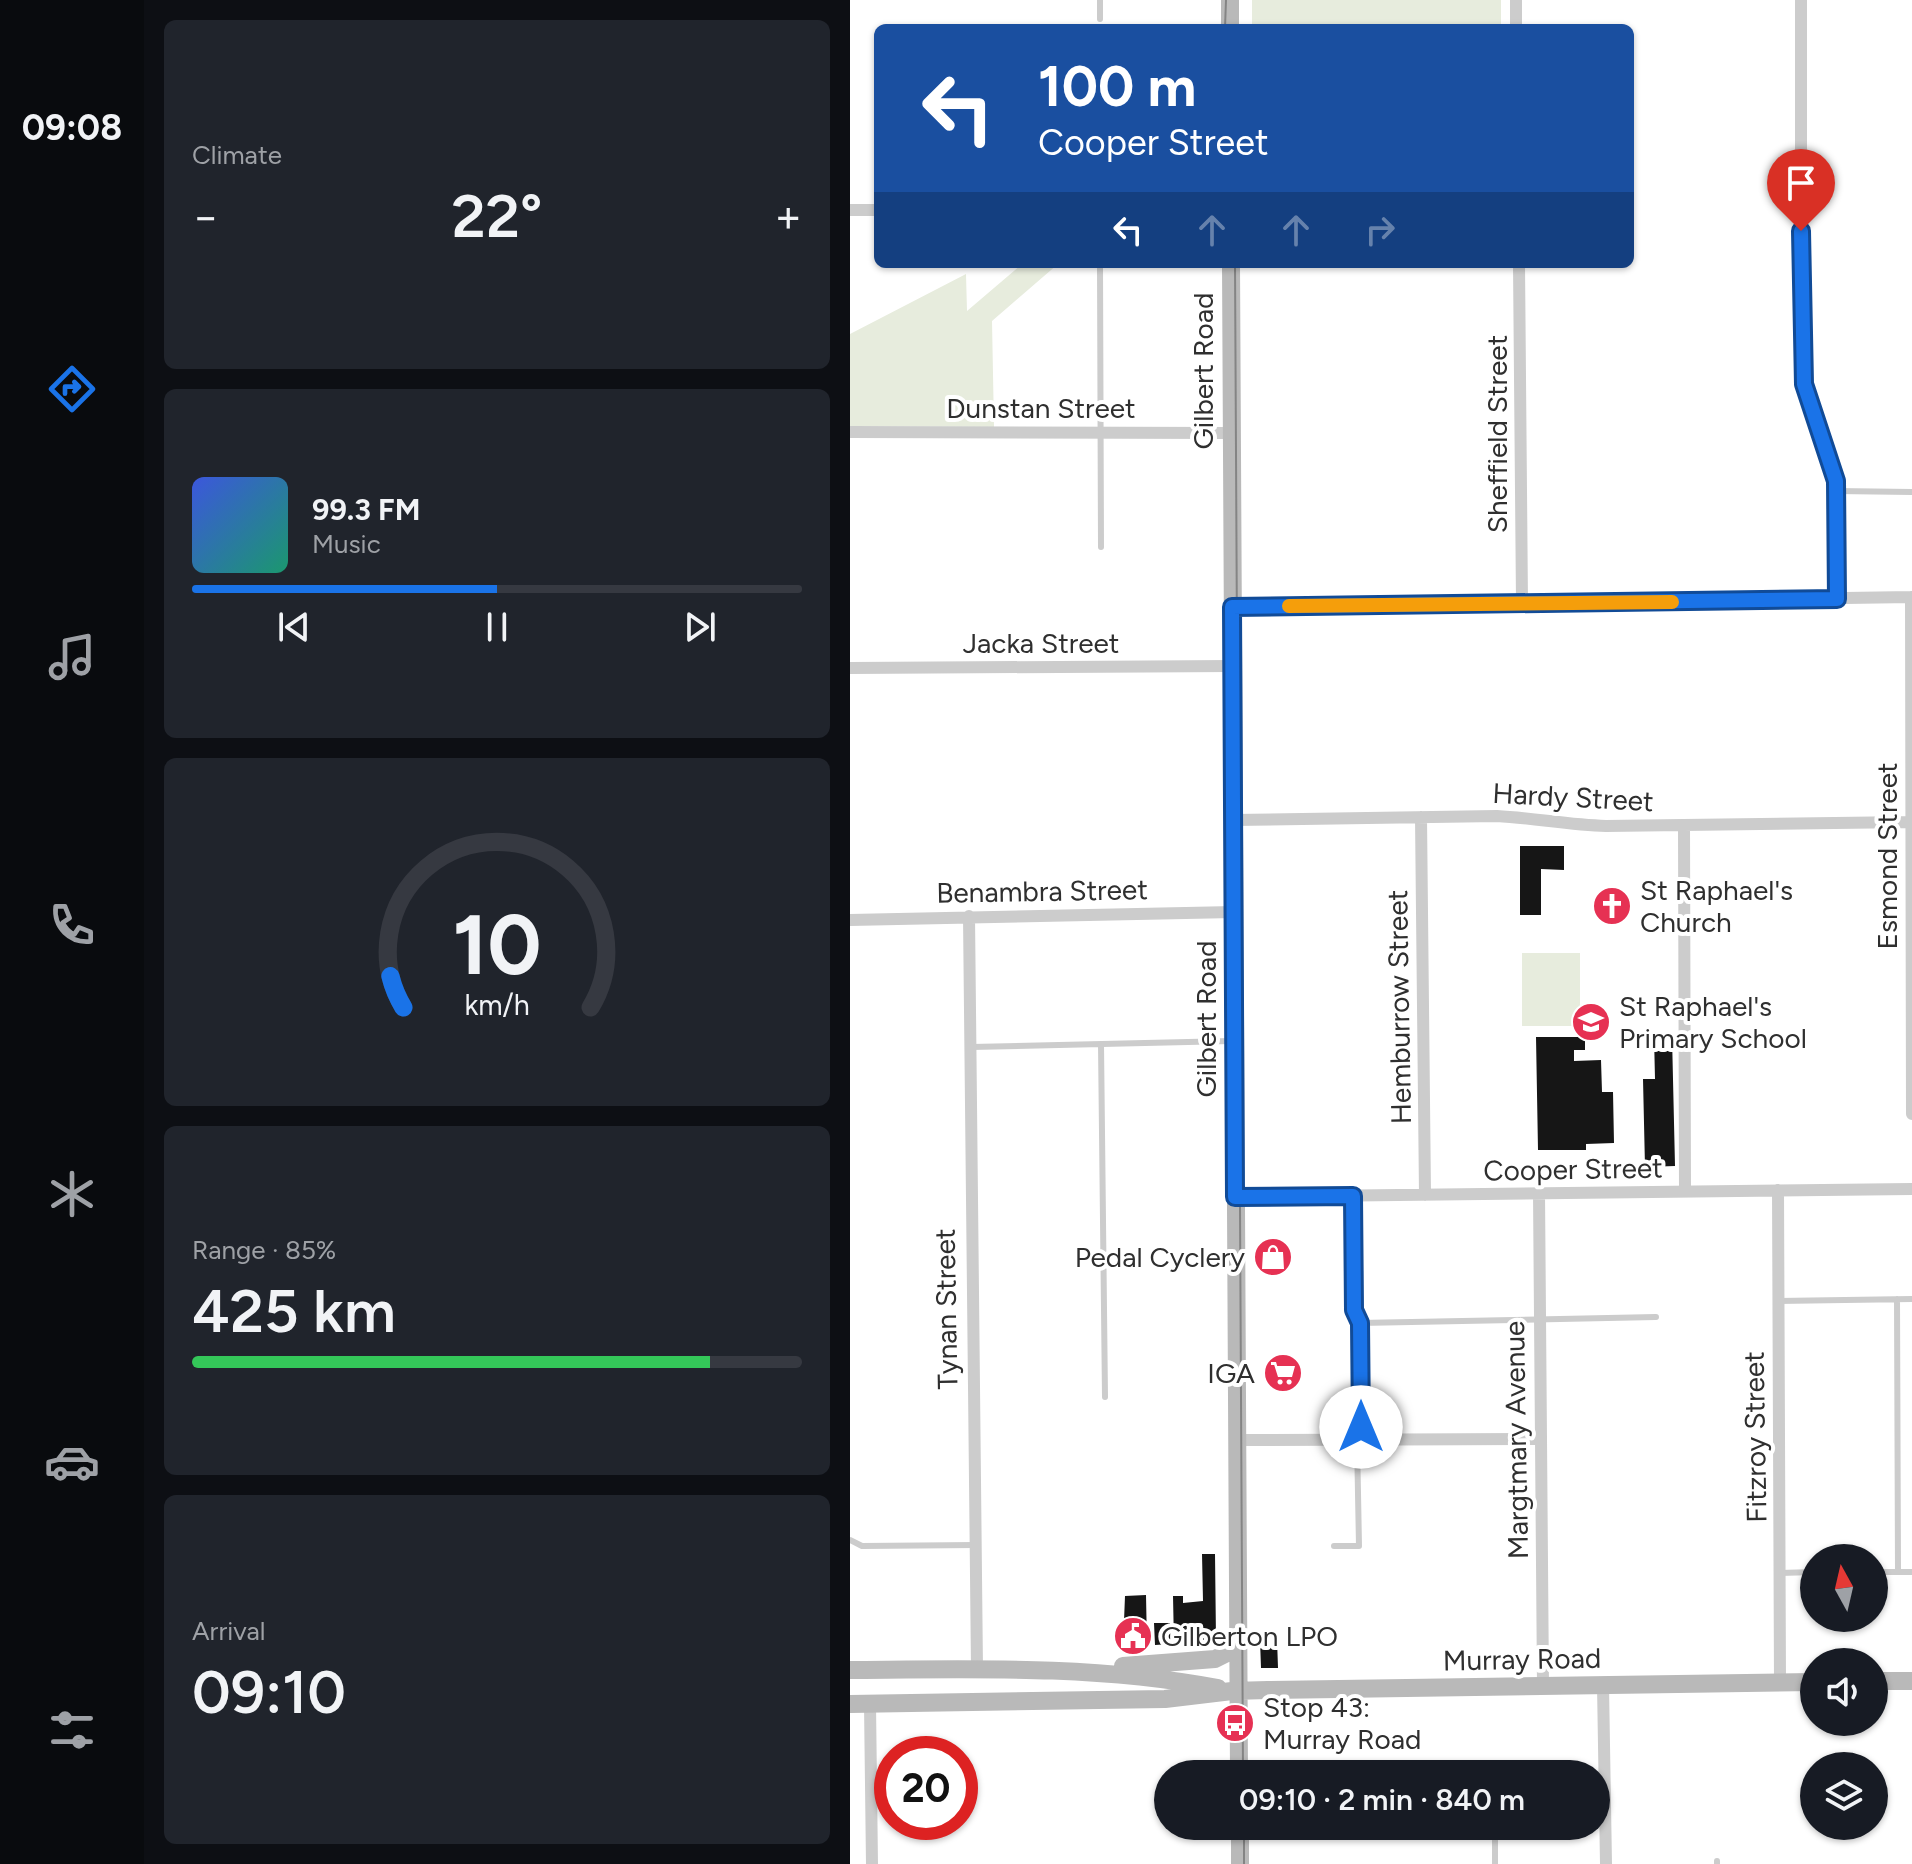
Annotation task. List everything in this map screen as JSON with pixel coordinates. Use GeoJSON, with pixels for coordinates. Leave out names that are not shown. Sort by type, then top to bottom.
{"type":"FeatureCollection","features":[{"type":"Feature","properties":{"kind":"street"},"geometry":{"type":"LineString","coordinates":[[1230,0],[1230,24]]}},
{"type":"Feature","properties":{"kind":"street"},"geometry":{"type":"LineString","coordinates":[[1516,0],[1516,24]]}},
{"type":"Feature","properties":{"kind":"street"},"geometry":{"type":"LineString","coordinates":[[1801,0],[1801,314],[1804,384],[1836,481],[1837,599]]}},
{"type":"Feature","properties":{"kind":"street"},"geometry":{"type":"LineString","coordinates":[[850,210],[874,210]]}},
{"type":"Feature","properties":{"kind":"street","name":"Gilbert Road"},"geometry":{"type":"LineString","coordinates":[[1231,268],[1237,1440],[1235,1691],[1238,1760]]}},
{"type":"Feature","properties":{"kind":"street","name":"Sheffield Street"},"geometry":{"type":"LineString","coordinates":[[1519,268],[1522,603]]}},
{"type":"Feature","properties":{"kind":"street","name":"Dunstan Street"},"geometry":{"type":"LineString","coordinates":[[850,432],[1232,433]]}},
{"type":"Feature","properties":{"kind":"street"},"geometry":{"type":"LineString","coordinates":[[1232,607],[1912,597]]}},
{"type":"Feature","properties":{"kind":"street","name":"Esmond Street"},"geometry":{"type":"LineString","coordinates":[[1912,597],[1912,1114]]}},
{"type":"Feature","properties":{"kind":"street","name":"Jacka Street"},"geometry":{"type":"LineString","coordinates":[[850,668],[1233,666]]}},
{"type":"Feature","properties":{"kind":"street","name":"Hardy Street"},"geometry":{"type":"LineString","coordinates":[[1233,820],[1497,816],[1540,818],[1575,825],[1910,822]]}},
{"type":"Feature","properties":{"kind":"street","name":"Hemburrow Street"},"geometry":{"type":"LineString","coordinates":[[1421,817],[1425,1195]]}},
{"type":"Feature","properties":{"kind":"street"},"geometry":{"type":"LineString","coordinates":[[1684,825],[1685,1191]]}},
{"type":"Feature","properties":{"kind":"street","name":"Benambra Street"},"geometry":{"type":"LineString","coordinates":[[850,920],[1234,912]]}},
{"type":"Feature","properties":{"kind":"street","name":"Tynan Street"},"geometry":{"type":"LineString","coordinates":[[969,916],[977,1701]]}},
{"type":"Feature","properties":{"kind":"street","name":"Cooper Street"},"geometry":{"type":"LineString","coordinates":[[1235,1197],[1912,1189]]}},
{"type":"Feature","properties":{"kind":"street","name":"Fitzroy Street"},"geometry":{"type":"LineString","coordinates":[[1778,1190],[1780,1683]]}},
{"type":"Feature","properties":{"kind":"street","name":"Margtmary Avenue"},"geometry":{"type":"LineString","coordinates":[[1539,1193],[1543,1686]]}},
{"type":"Feature","properties":{"kind":"street"},"geometry":{"type":"LineString","coordinates":[[1237,1440],[1540,1439]]}},
{"type":"Feature","properties":{"kind":"street"},"geometry":{"type":"LineString","coordinates":[[1056,1670],[1215,1659],[1237,1648]]}},
{"type":"Feature","properties":{"kind":"street","name":"Murray Road"},"geometry":{"type":"LineString","coordinates":[[850,1670],[1056,1670],[1145,1677],[1235,1691]]}},
{"type":"Feature","properties":{"kind":"street"},"geometry":{"type":"LineString","coordinates":[[870,1670],[872,1864]]}},
{"type":"Feature","properties":{"kind":"street"},"geometry":{"type":"LineString","coordinates":[[1888,1681],[1912,1681]]}},
{"type":"Feature","properties":{"kind":"street","name":"Murray Road"},"geometry":{"type":"LineString","coordinates":[[850,1704],[1165,1699],[1235,1691],[1800,1682]]}},
{"type":"Feature","properties":{"kind":"street"},"geometry":{"type":"LineString","coordinates":[[1602,1760],[1603,1685]]}},
{"type":"Feature","properties":{"kind":"street"},"geometry":{"type":"LineString","coordinates":[[1240,1840],[1240,1864]]}},
{"type":"Feature","properties":{"kind":"street"},"geometry":{"type":"LineString","coordinates":[[1604,1840],[1606,1864]]}},
{"type":"Feature","properties":{"kind":"lane"},"geometry":{"type":"LineString","coordinates":[[1100,0],[1100,19]]}},
{"type":"Feature","properties":{"kind":"lane"},"geometry":{"type":"LineString","coordinates":[[1100,268],[1101,547]]}},
{"type":"Feature","properties":{"kind":"lane"},"geometry":{"type":"LineString","coordinates":[[1835,491],[1912,492]]}},
{"type":"Feature","properties":{"kind":"lane"},"geometry":{"type":"LineString","coordinates":[[971,1047],[1234,1041]]}},
{"type":"Feature","properties":{"kind":"lane"},"geometry":{"type":"LineString","coordinates":[[1101,1044],[1105,1397]]}},
{"type":"Feature","properties":{"kind":"lane"},"geometry":{"type":"LineString","coordinates":[[1334,1546],[1359,1546],[1360,1323],[1354,1310],[1353,1196]]}},
{"type":"Feature","properties":{"kind":"lane"},"geometry":{"type":"LineString","coordinates":[[1897,1299],[1898,1572]]}},
{"type":"Feature","properties":{"kind":"lane"},"geometry":{"type":"LineString","coordinates":[[1777,1301],[1912,1299]]}},
{"type":"Feature","properties":{"kind":"lane"},"geometry":{"type":"LineString","coordinates":[[1360,1323],[1656,1317]]}},
{"type":"Feature","properties":{"kind":"lane"},"geometry":{"type":"LineString","coordinates":[[850,1540],[862,1546],[976,1545]]}},
{"type":"Feature","properties":{"kind":"lane"},"geometry":{"type":"LineString","coordinates":[[1780,1573],[1800,1572]]}},
{"type":"Feature","properties":{"kind":"lane"},"geometry":{"type":"LineString","coordinates":[[1888,1572],[1912,1572]]}},
{"type":"Feature","properties":{"kind":"lane"},"geometry":{"type":"LineString","coordinates":[[1495,1840],[1495,1864]]}},
{"type":"Feature","properties":{"kind":"shaded area"},"geometry":{"type":"Polygon","coordinates":[[[1252,0],[1501,0],[1501,24],[1252,24],[1252,0]]]}},
{"type":"Feature","properties":{"kind":"shaded area"},"geometry":{"type":"Polygon","coordinates":[[[1017,268],[1053,268],[992,321],[994,427],[850,426],[850,334],[966,274],[967,311],[1017,268]]]}},
{"type":"Feature","properties":{"kind":"shaded area"},"geometry":{"type":"Polygon","coordinates":[[[1522,953],[1580,953],[1580,1026],[1522,1026],[1522,953]]]}},
{"type":"Feature","properties":{"kind":"building"},"geometry":{"type":"Polygon","coordinates":[[[1520,846],[1564,846],[1564,870],[1541,869],[1541,915],[1520,915],[1520,846]]]}},
{"type":"Feature","properties":{"kind":"building"},"geometry":{"type":"Polygon","coordinates":[[[1654,1036],[1672,1036],[1675,1166],[1645,1167],[1643,1079],[1655,1079],[1654,1036]]]}},
{"type":"Feature","properties":{"kind":"building"},"geometry":{"type":"Polygon","coordinates":[[[1536,1037],[1585,1037],[1585,1050],[1574,1050],[1574,1061],[1601,1060],[1602,1092],[1613,1092],[1614,1143],[1586,1144],[1586,1150],[1538,1150],[1536,1037]]]}},
{"type":"Feature","properties":{"kind":"building","name":"Pedal Cyclery"},"geometry":{"type":"Polygon","coordinates":[[[1259,1250],[1288,1250],[1288,1264],[1259,1264],[1259,1250]]]}},
{"type":"Feature","properties":{"kind":"building"},"geometry":{"type":"Polygon","coordinates":[[[1202,1554],[1215,1554],[1216,1640],[1213,1644],[1174,1644],[1173,1596],[1183,1596],[1183,1603],[1203,1601],[1202,1554]]]}},
{"type":"Feature","properties":{"kind":"building"},"geometry":{"type":"Polygon","coordinates":[[[1146,1595],[1147,1645],[1123,1646],[1125,1596],[1146,1595]]]}},
{"type":"Feature","properties":{"kind":"building"},"geometry":{"type":"Polygon","coordinates":[[[1154,1623],[1170,1623],[1171,1644],[1155,1645],[1154,1623]]]}},
{"type":"Feature","properties":{"kind":"building"},"geometry":{"type":"Polygon","coordinates":[[[1277,1639],[1278,1668],[1261,1668],[1260,1640],[1277,1639]]]}},
{"type":"Feature","properties":{"kind":"tram line"},"geometry":{"type":"LineString","coordinates":[[1225,24],[1226,0]]}},
{"type":"Feature","properties":{"kind":"tram line"},"geometry":{"type":"LineString","coordinates":[[1235,268],[1243,1760]]}},
{"type":"Feature","properties":{"kind":"tram line"},"geometry":{"type":"LineString","coordinates":[[1244,1840],[1244,1864]]}},
{"type":"Feature","properties":{"kind":"slow traffic"},"geometry":{"type":"LineString","coordinates":[[1289,606],[1672,602]]}},
{"type":"Feature","properties":{"kind":"place","name":"St Raphael's Church"},"geometry":{"type":"Point","coordinates":[1612,906]}},
{"type":"Feature","properties":{"kind":"place","name":"St Raphael's Primary School"},"geometry":{"type":"Point","coordinates":[1591,1022]}},
{"type":"Feature","properties":{"kind":"place","name":"Pedal Cyclery"},"geometry":{"type":"Point","coordinates":[1273,1257]}},
{"type":"Feature","properties":{"kind":"place","name":"IGA"},"geometry":{"type":"Point","coordinates":[1283,1373]}},
{"type":"Feature","properties":{"kind":"place","name":"Gilberton LPO"},"geometry":{"type":"Point","coordinates":[1133,1636]}},
{"type":"Feature","properties":{"kind":"place","name":"Stop 43: Murray Road"},"geometry":{"type":"Point","coordinates":[1235,1723]}},
{"type":"Feature","properties":{"kind":"route"},"geometry":{"type":"LineString","coordinates":[[1361,1427],[1360,1323],[1354,1310],[1353,1196],[1235,1197],[1232,607],[1837,599],[1836,481],[1804,384],[1801,231]]}}]}
